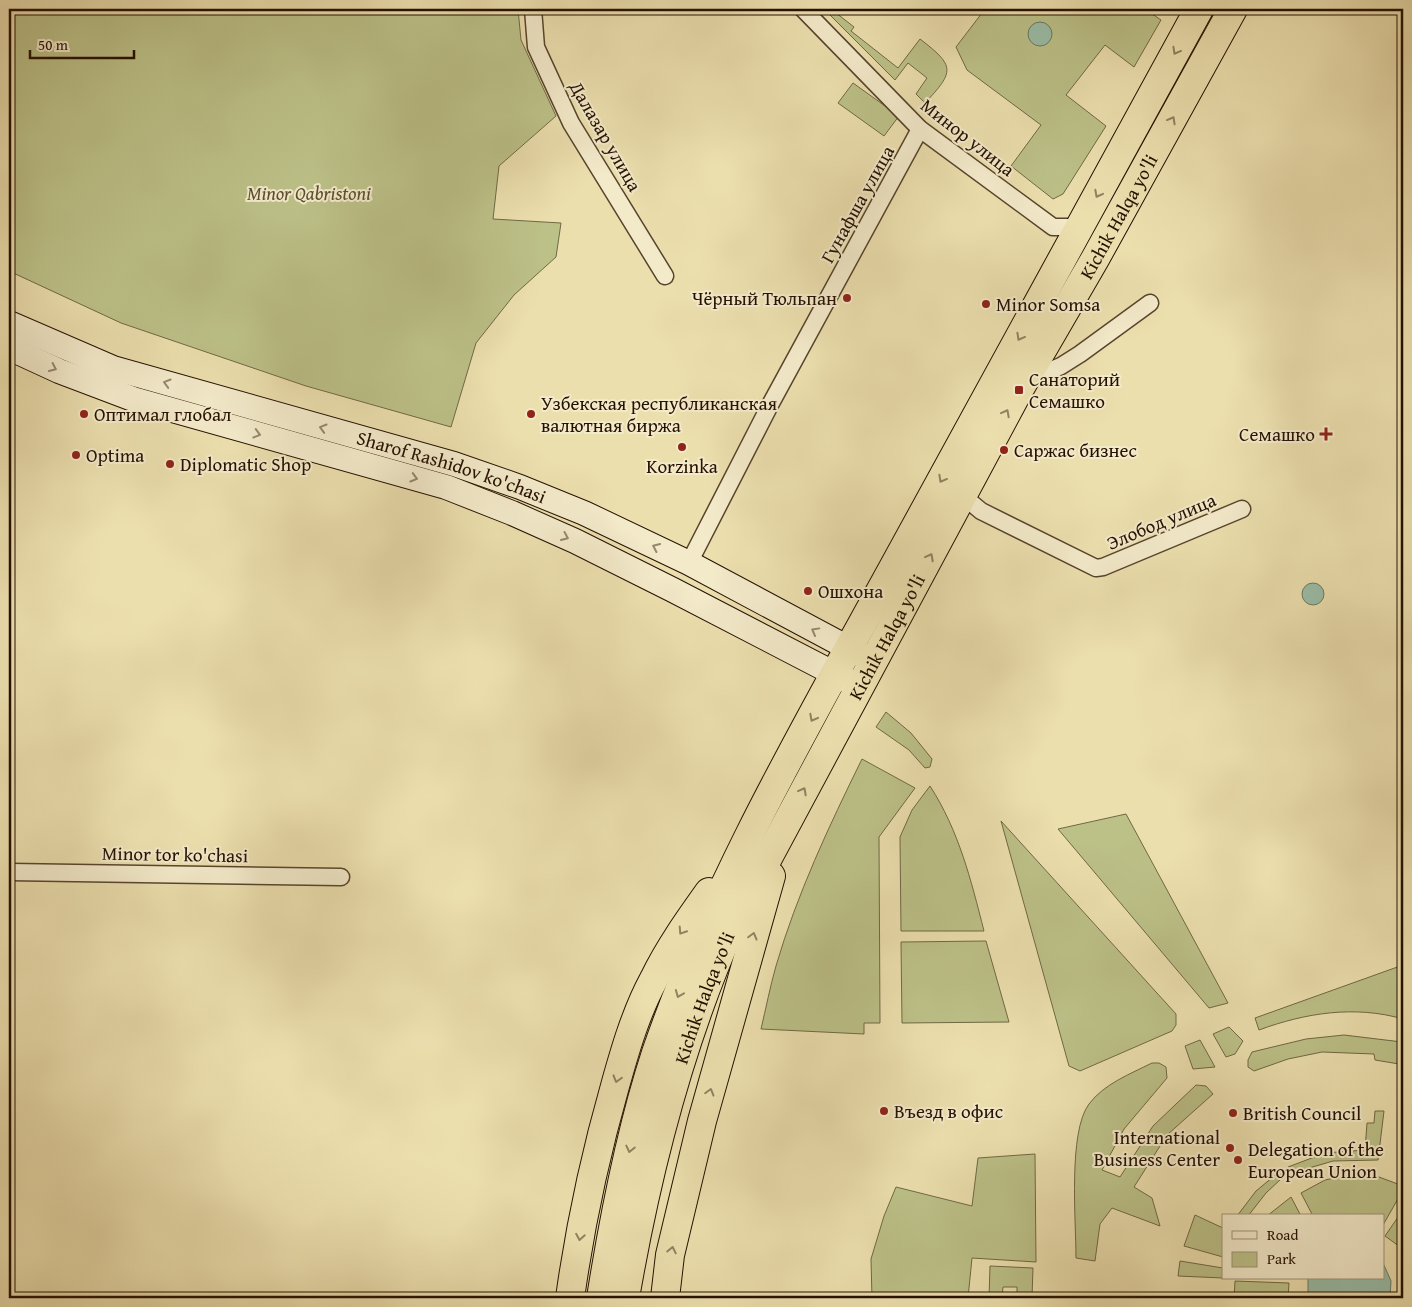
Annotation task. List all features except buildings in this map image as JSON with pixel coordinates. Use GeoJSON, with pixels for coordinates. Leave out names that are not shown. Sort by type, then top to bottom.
{"type":"FeatureCollection","features":[{"type":"Feature","properties":{"kind":"highway","name":"Kichik Halqa yo'li"},"geometry":{"type":"LineString","coordinates":[[625,1298],[632,1258],[668,1101],[687,1039],[726,884],[850,649],[1199,9]]}},
{"type":"Feature","properties":{"kind":"highway","name":"Kichik Halqa yo'li"},"geometry":{"type":"LineString","coordinates":[[601,1298],[622,1184],[644,1092],[662,1037],[707,954],[749,891],[874,662],[1023,382],[1233,9]]}},
{"type":"Feature","properties":{"kind":"highway"},"geometry":{"type":"LineString","coordinates":[[1126,140],[1153,154]]}},
{"type":"Feature","properties":{"kind":"highway"},"geometry":{"type":"LineString","coordinates":[[570,1298],[586,1202],[600,1137],[641,1005],[653,979],[680,934],[759,819]]}},
{"type":"Feature","properties":{"kind":"highway"},"geometry":{"type":"LineString","coordinates":[[665,1298],[670,1255],[702,1121],[786,824]]}},
{"type":"Feature","properties":{"kind":"main road","name":"Sharof Rashidov ko'chasi"},"geometry":{"type":"LineString","coordinates":[[9,323],[113,368],[454,464],[520,487],[584,513],[689,562],[874,662]]}},
{"type":"Feature","properties":{"kind":"main road","name":"Sharof Rashidov ko'chasi"},"geometry":{"type":"LineString","coordinates":[[9,348],[67,374],[133,399],[446,487],[512,513],[584,545],[860,688]]}},
{"type":"Feature","properties":{"kind":"street","name":"Далазар улица"},"geometry":{"type":"LineString","coordinates":[[533,9],[536,47],[571,123],[665,276]]}},
{"type":"Feature","properties":{"kind":"street","name":"Минор улица"},"geometry":{"type":"LineString","coordinates":[[804,9],[920,129],[1053,227],[1081,227]]}},
{"type":"Feature","properties":{"kind":"street","name":"Гунафша улица"},"geometry":{"type":"LineString","coordinates":[[689,562],[774,399],[920,129]]}},
{"type":"Feature","properties":{"kind":"street"},"geometry":{"type":"LineString","coordinates":[[1023,382],[1060,366],[1080,354],[1150,303]]}},
{"type":"Feature","properties":{"kind":"street","name":"Элобод улица"},"geometry":{"type":"LineString","coordinates":[[963,496],[981,511],[1096,568],[1103,567],[1242,509]]}},
{"type":"Feature","properties":{"kind":"street","name":"Minor tor ko'chasi"},"geometry":{"type":"LineString","coordinates":[[9,872],[341,877]]}},
{"type":"Feature","properties":{"kind":"green space","name":"Minor Qabristoni"},"geometry":{"type":"Polygon","coordinates":[[[9,9],[518,9],[521,40],[556,116],[499,166],[493,219],[561,223],[556,257],[514,295],[476,343],[451,427],[306,386],[121,323],[9,271],[9,9]]]}},
{"type":"Feature","properties":{"kind":"green space"},"geometry":{"type":"Polygon","coordinates":[[[824,9],[831,9],[854,27],[851,31],[898,68],[920,39],[940,56],[945,63],[947,69],[946,76],[942,83],[925,103],[916,94],[927,78],[908,63],[895,80],[824,9]]]}},
{"type":"Feature","properties":{"kind":"green space"},"geometry":{"type":"Polygon","coordinates":[[[985,9],[1145,9],[1161,20],[1134,67],[1105,45],[1066,95],[1106,126],[1063,194],[1053,199],[1011,166],[1041,125],[967,70],[956,47],[985,9]]]}},
{"type":"Feature","properties":{"kind":"green space"},"geometry":{"type":"Polygon","coordinates":[[[853,83],[899,116],[884,136],[838,103],[853,83]]]}},
{"type":"Feature","properties":{"kind":"green space"},"geometry":{"type":"Polygon","coordinates":[[[886,712],[911,733],[932,759],[930,767],[925,768],[909,750],[876,727],[886,712]]]}},
{"type":"Feature","properties":{"kind":"green space"},"geometry":{"type":"Polygon","coordinates":[[[862,759],[915,788],[879,837],[880,1023],[864,1023],[864,1034],[761,1029],[784,939],[826,835],[862,759]]]}},
{"type":"Feature","properties":{"kind":"green space"},"geometry":{"type":"Polygon","coordinates":[[[930,786],[949,820],[963,856],[984,931],[901,931],[900,837],[912,810],[930,786]]]}},
{"type":"Feature","properties":{"kind":"green space"},"geometry":{"type":"Polygon","coordinates":[[[1126,814],[1228,1003],[1209,1008],[1058,829],[1126,814]]]}},
{"type":"Feature","properties":{"kind":"green space"},"geometry":{"type":"Polygon","coordinates":[[[1001,821],[1176,1014],[1176,1025],[1172,1031],[1080,1071],[1069,1066],[1001,821]]]}},
{"type":"Feature","properties":{"kind":"green space"},"geometry":{"type":"Polygon","coordinates":[[[986,941],[1009,1022],[902,1023],[901,942],[986,941]]]}},
{"type":"Feature","properties":{"kind":"green space"},"geometry":{"type":"Polygon","coordinates":[[[1403,965],[1403,1019],[1367,1012],[1330,1013],[1294,1019],[1259,1030],[1255,1018],[1403,965]]]}},
{"type":"Feature","properties":{"kind":"green space"},"geometry":{"type":"Polygon","coordinates":[[[1229,1027],[1243,1041],[1235,1054],[1226,1057],[1213,1034],[1229,1027]]]}},
{"type":"Feature","properties":{"kind":"green space"},"geometry":{"type":"Polygon","coordinates":[[[1344,1035],[1402,1042],[1399,1064],[1375,1060],[1374,1054],[1322,1052],[1288,1059],[1254,1071],[1248,1067],[1248,1060],[1252,1052],[1306,1039],[1344,1035]]]}},
{"type":"Feature","properties":{"kind":"green space"},"geometry":{"type":"Polygon","coordinates":[[[1200,1040],[1215,1067],[1193,1069],[1185,1046],[1200,1040]]]}},
{"type":"Feature","properties":{"kind":"green space"},"geometry":{"type":"Polygon","coordinates":[[[1152,1063],[1159,1063],[1166,1067],[1167,1078],[1124,1129],[1102,1170],[1120,1177],[1153,1126],[1196,1085],[1206,1086],[1213,1094],[1167,1135],[1134,1187],[1152,1198],[1160,1226],[1112,1208],[1100,1224],[1095,1261],[1076,1258],[1075,1177],[1078,1135],[1082,1117],[1089,1104],[1102,1091],[1118,1080],[1152,1063]]]}},
{"type":"Feature","properties":{"kind":"green space"},"geometry":{"type":"Polygon","coordinates":[[[1375,1111],[1384,1111],[1378,1160],[1333,1161],[1292,1173],[1288,1167],[1325,1153],[1365,1150],[1367,1123],[1374,1123],[1375,1111]]]}},
{"type":"Feature","properties":{"kind":"green space"},"geometry":{"type":"Polygon","coordinates":[[[1035,1154],[1036,1262],[972,1258],[968,1298],[872,1298],[871,1259],[884,1216],[896,1187],[972,1206],[978,1158],[1035,1154]]]}},
{"type":"Feature","properties":{"kind":"green space"},"geometry":{"type":"Polygon","coordinates":[[[1279,1172],[1282,1178],[1266,1193],[1250,1214],[1239,1214],[1256,1191],[1279,1172]]]}},
{"type":"Feature","properties":{"kind":"green space"},"geometry":{"type":"Polygon","coordinates":[[[1353,1174],[1379,1177],[1403,1186],[1403,1190],[1384,1223],[1384,1214],[1312,1214],[1301,1193],[1325,1180],[1353,1174]]]}},
{"type":"Feature","properties":{"kind":"green space"},"geometry":{"type":"Polygon","coordinates":[[[1291,1197],[1300,1214],[1270,1214],[1291,1197]]]}},
{"type":"Feature","properties":{"kind":"green space"},"geometry":{"type":"Polygon","coordinates":[[[1403,1210],[1403,1249],[1385,1236],[1403,1210]]]}},
{"type":"Feature","properties":{"kind":"green space"},"geometry":{"type":"Polygon","coordinates":[[[1195,1215],[1222,1228],[1222,1257],[1184,1246],[1195,1215]]]}},
{"type":"Feature","properties":{"kind":"green space"},"geometry":{"type":"Polygon","coordinates":[[[1180,1261],[1222,1268],[1222,1278],[1178,1276],[1180,1261]]]}},
{"type":"Feature","properties":{"kind":"green space"},"geometry":{"type":"Polygon","coordinates":[[[990,1266],[1033,1268],[1032,1298],[1017,1298],[1017,1287],[1003,1287],[1002,1298],[989,1298],[990,1266]]]}},
{"type":"Feature","properties":{"kind":"green space"},"geometry":{"type":"Polygon","coordinates":[[[1235,1281],[1289,1283],[1288,1298],[1234,1298],[1235,1281]]]}},
{"type":"Feature","properties":{"kind":"shaded area"},"geometry":{"type":"Polygon","coordinates":[[[1040,22],[1045,23],[1051,29],[1051,39],[1045,45],[1040,46],[1035,45],[1029,39],[1028,34],[1029,29],[1035,23],[1040,22]]]}},
{"type":"Feature","properties":{"kind":"shaded area"},"geometry":{"type":"Polygon","coordinates":[[[1313,583],[1321,586],[1324,594],[1321,602],[1313,605],[1305,602],[1302,594],[1305,586],[1313,583]]]}},
{"type":"Feature","properties":{"kind":"shaded area"},"geometry":{"type":"Polygon","coordinates":[[[1384,1265],[1391,1281],[1390,1298],[1308,1298],[1308,1280],[1384,1280],[1384,1265]]]}},
{"type":"Feature","properties":{"kind":"place","name":"Чёрный Тюльпан"},"geometry":{"type":"Point","coordinates":[847,298]}},
{"type":"Feature","properties":{"kind":"place","name":"Minor Somsa"},"geometry":{"type":"Point","coordinates":[986,304]}},
{"type":"Feature","properties":{"kind":"place","name":"Санаторий Семашко"},"geometry":{"type":"Point","coordinates":[1019,390]}},
{"type":"Feature","properties":{"kind":"place","name":"Оптимал глобал"},"geometry":{"type":"Point","coordinates":[84,414]}},
{"type":"Feature","properties":{"kind":"place","name":"Узбекская республиканская валютная биржа"},"geometry":{"type":"Point","coordinates":[531,414]}},
{"type":"Feature","properties":{"kind":"place","name":"Семашко"},"geometry":{"type":"Point","coordinates":[1326,434]}},
{"type":"Feature","properties":{"kind":"place","name":"Korzinka"},"geometry":{"type":"Point","coordinates":[682,447]}},
{"type":"Feature","properties":{"kind":"place","name":"Саржас бизнес"},"geometry":{"type":"Point","coordinates":[1004,450]}},
{"type":"Feature","properties":{"kind":"place","name":"Optima"},"geometry":{"type":"Point","coordinates":[76,455]}},
{"type":"Feature","properties":{"kind":"place","name":"Diplomatic Shop"},"geometry":{"type":"Point","coordinates":[170,464]}},
{"type":"Feature","properties":{"kind":"place","name":"Ошхона"},"geometry":{"type":"Point","coordinates":[808,591]}},
{"type":"Feature","properties":{"kind":"place","name":"Въезд в офис"},"geometry":{"type":"Point","coordinates":[884,1111]}},
{"type":"Feature","properties":{"kind":"place","name":"British Council"},"geometry":{"type":"Point","coordinates":[1233,1113]}},
{"type":"Feature","properties":{"kind":"place","name":"International Business Center"},"geometry":{"type":"Point","coordinates":[1230,1148]}},
{"type":"Feature","properties":{"kind":"place","name":"Delegation of the European Union"},"geometry":{"type":"Point","coordinates":[1238,1160]}}]}
